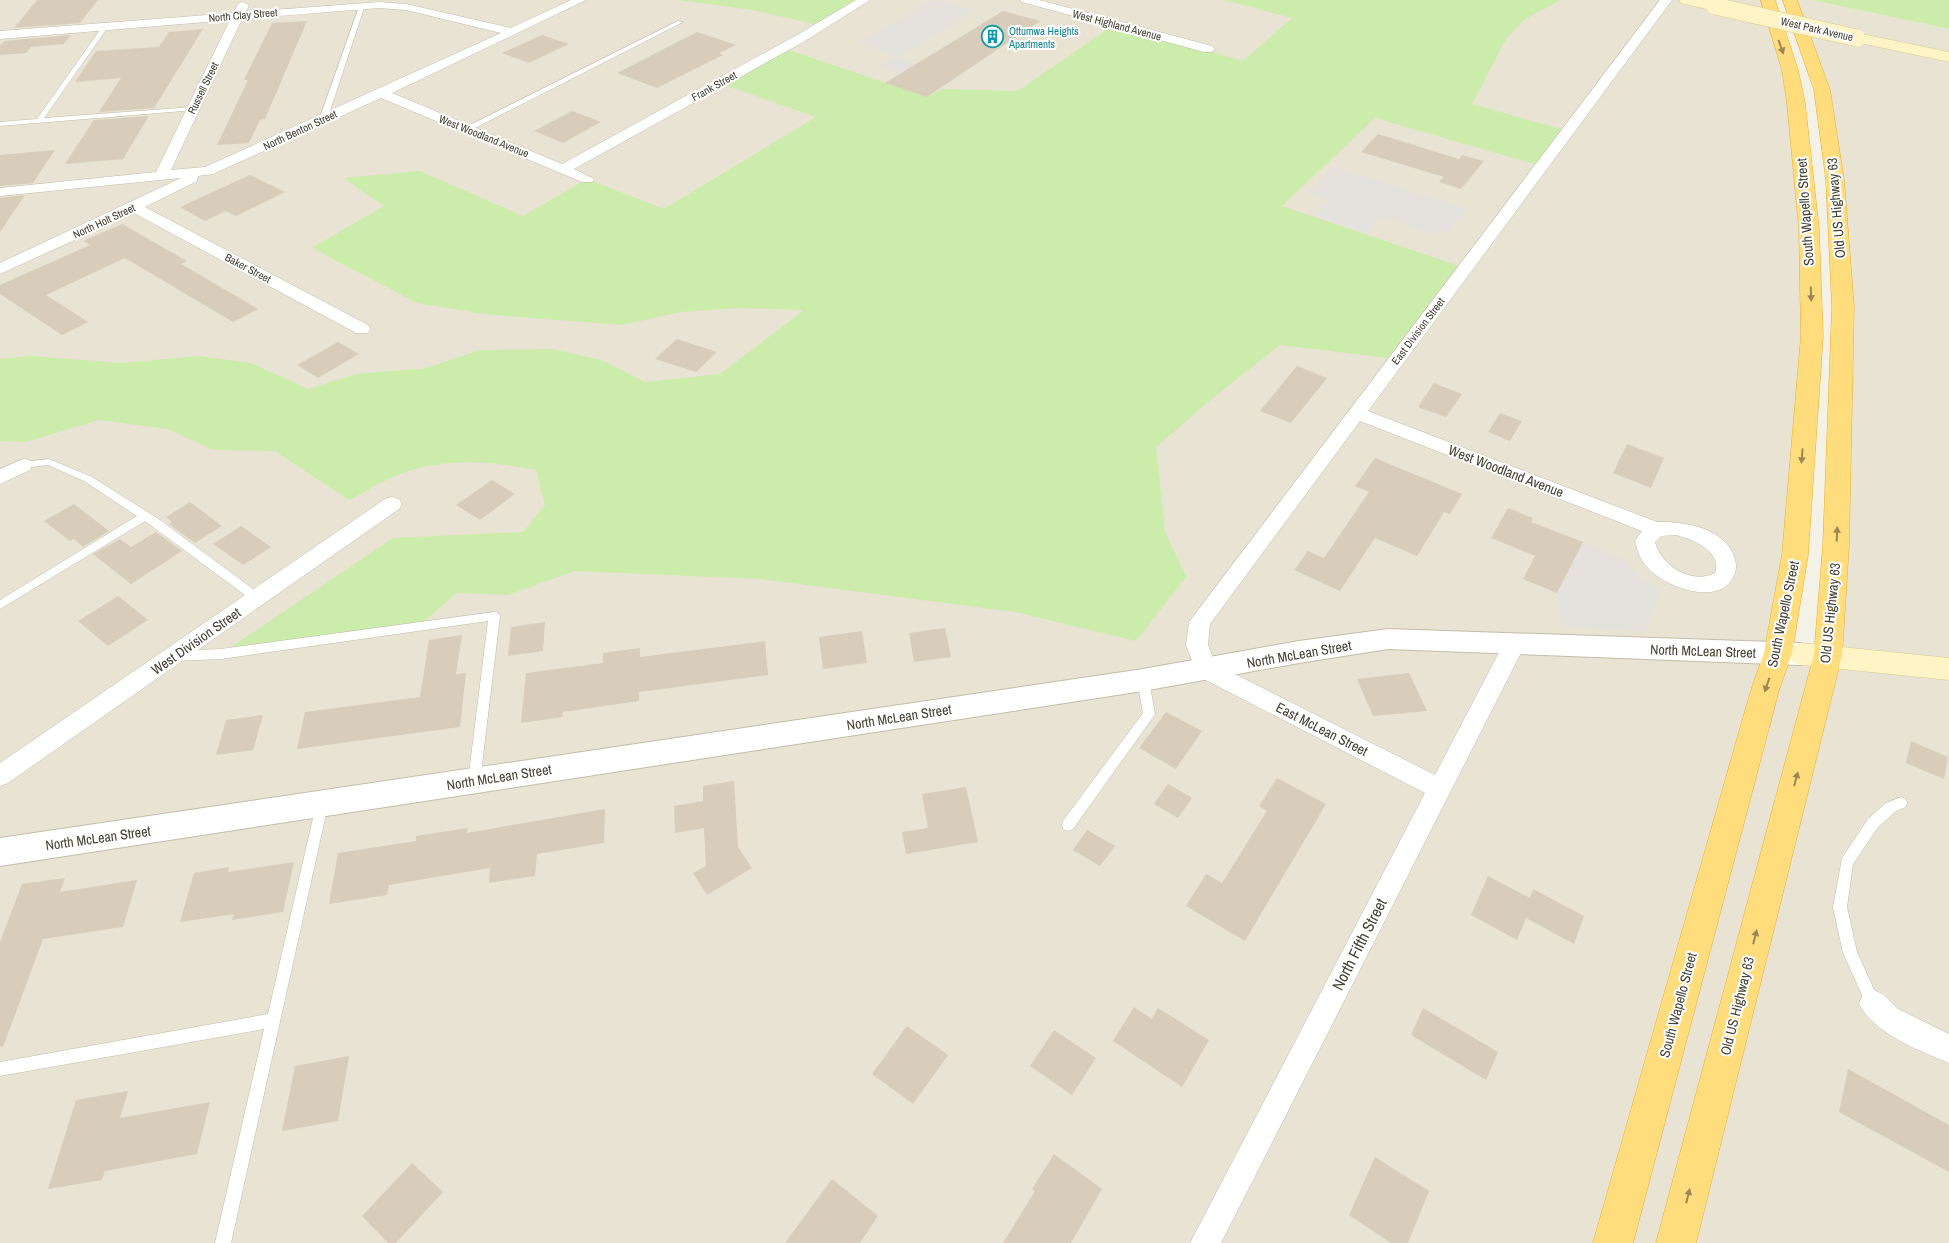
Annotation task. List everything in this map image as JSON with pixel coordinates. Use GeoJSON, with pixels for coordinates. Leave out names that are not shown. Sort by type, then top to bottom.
{"type":"FeatureCollection","features":[{"type":"Feature","properties":{"kind":"highway","name":"South Wapello Street"},"geometry":{"type":"LineString","coordinates":[[1613,1243],[1765,690],[1803,654],[1795,555],[1812,336],[1809,229],[1796,103],[1790,70],[1768,0]]}},
{"type":"Feature","properties":{"kind":"highway","name":"Old US Highway 63"},"geometry":{"type":"LineString","coordinates":[[1676,1243],[1803,654],[1836,545],[1843,308],[1835,180],[1822,90],[1790,0]]}},
{"type":"Feature","properties":{"kind":"main road","name":"West Park Avenue"},"geometry":{"type":"LineString","coordinates":[[1686,0],[1949,57]]}},
{"type":"Feature","properties":{"kind":"main road"},"geometry":{"type":"LineString","coordinates":[[1803,654],[1949,669]]}},
{"type":"Feature","properties":{"kind":"street","name":"Russell Street"},"geometry":{"type":"LineString","coordinates":[[161,177],[245,0]]}},
{"type":"Feature","properties":{"kind":"street","name":"North Benton Street"},"geometry":{"type":"LineString","coordinates":[[0,192],[208,171],[323,120],[580,0]]}},
{"type":"Feature","properties":{"kind":"street","name":"Frank Street"},"geometry":{"type":"LineString","coordinates":[[563,169],[802,38],[864,0]]}},
{"type":"Feature","properties":{"kind":"street","name":"West Highland Avenue"},"geometry":{"type":"LineString","coordinates":[[1026,0],[1208,49]]}},
{"type":"Feature","properties":{"kind":"street","name":"East Division Street"},"geometry":{"type":"LineString","coordinates":[[1206,670],[1197,645],[1200,622],[1666,0]]}},
{"type":"Feature","properties":{"kind":"street","name":"North Clay Street"},"geometry":{"type":"LineString","coordinates":[[0,35],[362,5],[392,5],[513,32]]}},
{"type":"Feature","properties":{"kind":"street","name":"West Woodland Avenue"},"geometry":{"type":"LineString","coordinates":[[381,93],[587,179]]}},
{"type":"Feature","properties":{"kind":"street","name":"North Holt Street"},"geometry":{"type":"LineString","coordinates":[[1,268],[208,171]]}},
{"type":"Feature","properties":{"kind":"street","name":"Baker Street"},"geometry":{"type":"LineString","coordinates":[[134,207],[362,329]]}},
{"type":"Feature","properties":{"kind":"street","name":"West Woodland Avenue"},"geometry":{"type":"LineString","coordinates":[[1357,413],[1656,529]]}},
{"type":"Feature","properties":{"kind":"street"},"geometry":{"type":"LineString","coordinates":[[0,477],[23,465]]}},
{"type":"Feature","properties":{"kind":"street","name":"West Division Street"},"geometry":{"type":"LineString","coordinates":[[0,776],[392,504]]}},
{"type":"Feature","properties":{"kind":"street","name":"North McLean Street"},"geometry":{"type":"LineString","coordinates":[[0,852],[1143,680],[1299,652],[1388,639],[1803,654]]}},
{"type":"Feature","properties":{"kind":"street","name":"North Fifth Street"},"geometry":{"type":"LineString","coordinates":[[1205,1243],[1438,788],[1514,645]]}},
{"type":"Feature","properties":{"kind":"street","name":"East McLean Street"},"geometry":{"type":"LineString","coordinates":[[1206,670],[1438,788]]}},
{"type":"Feature","properties":{"kind":"street"},"geometry":{"type":"LineString","coordinates":[[1873,1002],[1888,1019],[1949,1049]]}},
{"type":"Feature","properties":{"kind":"lane"},"geometry":{"type":"LineString","coordinates":[[323,120],[362,5]]}},
{"type":"Feature","properties":{"kind":"lane"},"geometry":{"type":"LineString","coordinates":[[466,129],[680,22]]}},
{"type":"Feature","properties":{"kind":"lane"},"geometry":{"type":"LineString","coordinates":[[39,121],[106,27]]}},
{"type":"Feature","properties":{"kind":"lane"},"geometry":{"type":"LineString","coordinates":[[0,124],[193,109]]}},
{"type":"Feature","properties":{"kind":"lane"},"geometry":{"type":"LineString","coordinates":[[23,465],[49,462],[88,479],[144,516],[258,598]]}},
{"type":"Feature","properties":{"kind":"lane"},"geometry":{"type":"LineString","coordinates":[[0,605],[144,516]]}},
{"type":"Feature","properties":{"kind":"lane"},"geometry":{"type":"LineString","coordinates":[[174,656],[221,654],[494,616],[474,781]]}},
{"type":"Feature","properties":{"kind":"lane"},"geometry":{"type":"LineString","coordinates":[[1068,825],[1149,714],[1143,680]]}},
{"type":"Feature","properties":{"kind":"lane"},"geometry":{"type":"LineString","coordinates":[[1873,1002],[1850,953],[1840,907],[1847,862],[1873,823],[1891,806],[1901,803]]}},
{"type":"Feature","properties":{"kind":"lane"},"geometry":{"type":"LineString","coordinates":[[222,1243],[322,805]]}},
{"type":"Feature","properties":{"kind":"lane"},"geometry":{"type":"LineString","coordinates":[[0,1069],[273,1020]]}},
{"type":"Feature","properties":{"kind":"shaded area"},"geometry":{"type":"Polygon","coordinates":[[[0,0],[1768,0],[1790,70],[1812,336],[1778,653],[1828,655],[1843,307],[1822,90],[1790,0],[1812,0],[1949,29],[1949,1243],[0,1243],[0,0]]]}},
{"type":"Feature","properties":{"kind":"shaded area"},"geometry":{"type":"Polygon","coordinates":[[[933,0],[975,10],[899,57],[858,43],[933,0]]]}},
{"type":"Feature","properties":{"kind":"shaded area"},"geometry":{"type":"Polygon","coordinates":[[[895,57],[959,78],[942,89],[878,67],[895,57]]]}},
{"type":"Feature","properties":{"kind":"shaded area"},"geometry":{"type":"Polygon","coordinates":[[[1333,167],[1467,209],[1448,233],[1438,230],[1434,234],[1381,217],[1367,233],[1314,216],[1329,200],[1308,193],[1333,167]]]}},
{"type":"Feature","properties":{"kind":"shaded area"},"geometry":{"type":"Polygon","coordinates":[[[1583,542],[1627,561],[1640,577],[1661,590],[1645,631],[1563,627],[1557,593],[1583,542]]]}},
{"type":"Feature","properties":{"kind":"green space"},"geometry":{"type":"Polygon","coordinates":[[[679,0],[864,0],[823,26],[753,10],[679,0]]]}},
{"type":"Feature","properties":{"kind":"green space"},"geometry":{"type":"Polygon","coordinates":[[[1224,0],[1561,0],[1524,20],[1506,39],[1472,104],[1568,131],[1541,166],[1375,118],[1282,206],[1465,268],[1396,359],[1280,345],[1219,393],[1156,447],[1165,531],[1186,577],[1136,641],[1015,612],[760,579],[575,571],[508,595],[457,593],[417,627],[221,654],[393,538],[523,532],[545,505],[536,470],[502,464],[468,462],[433,465],[400,474],[349,500],[275,451],[213,450],[168,429],[99,420],[26,442],[0,441],[0,359],[31,356],[120,363],[199,356],[251,363],[308,389],[356,374],[426,368],[480,350],[553,349],[604,361],[645,382],[720,374],[804,310],[739,308],[680,312],[622,325],[483,314],[417,303],[312,248],[384,206],[343,178],[420,171],[523,216],[587,179],[664,209],[816,117],[719,83],[783,48],[927,97],[942,89],[1018,91],[1115,24],[1243,61],[1292,18],[1224,0]]]}},
{"type":"Feature","properties":{"kind":"green space"},"geometry":{"type":"Polygon","coordinates":[[[1812,0],[1949,0],[1949,29],[1812,0]]]}},
{"type":"Feature","properties":{"kind":"building"},"geometry":{"type":"Polygon","coordinates":[[[37,0],[98,0],[80,23],[14,28],[37,0]]]}},
{"type":"Feature","properties":{"kind":"building"},"geometry":{"type":"Polygon","coordinates":[[[1003,11],[1040,21],[927,97],[885,83],[1003,11]]]}},
{"type":"Feature","properties":{"kind":"building"},"geometry":{"type":"Polygon","coordinates":[[[307,21],[265,119],[260,120],[249,143],[217,145],[248,80],[244,80],[272,23],[307,21]]]}},
{"type":"Feature","properties":{"kind":"building"},"geometry":{"type":"Polygon","coordinates":[[[203,29],[154,108],[99,112],[121,78],[75,82],[96,51],[159,47],[169,32],[203,29]]]}},
{"type":"Feature","properties":{"kind":"building"},"geometry":{"type":"Polygon","coordinates":[[[697,32],[736,45],[719,53],[723,55],[657,88],[617,73],[697,32]]]}},
{"type":"Feature","properties":{"kind":"building"},"geometry":{"type":"Polygon","coordinates":[[[71,35],[64,44],[31,47],[26,53],[0,55],[0,46],[4,41],[71,35]]]}},
{"type":"Feature","properties":{"kind":"building"},"geometry":{"type":"Polygon","coordinates":[[[542,35],[569,44],[529,63],[502,53],[542,35]]]}},
{"type":"Feature","properties":{"kind":"building"},"geometry":{"type":"Polygon","coordinates":[[[572,111],[601,122],[563,143],[534,131],[572,111]]]}},
{"type":"Feature","properties":{"kind":"building"},"geometry":{"type":"Polygon","coordinates":[[[149,116],[123,159],[65,164],[94,120],[149,116]]]}},
{"type":"Feature","properties":{"kind":"building"},"geometry":{"type":"Polygon","coordinates":[[[1378,134],[1459,159],[1462,155],[1484,161],[1461,189],[1439,182],[1444,177],[1361,152],[1378,134]]]}},
{"type":"Feature","properties":{"kind":"building"},"geometry":{"type":"Polygon","coordinates":[[[55,150],[33,183],[0,186],[0,155],[55,150]]]}},
{"type":"Feature","properties":{"kind":"building"},"geometry":{"type":"Polygon","coordinates":[[[250,175],[285,192],[236,216],[226,211],[205,221],[180,207],[250,175]]]}},
{"type":"Feature","properties":{"kind":"building"},"geometry":{"type":"Polygon","coordinates":[[[25,195],[0,232],[0,198],[25,195]]]}},
{"type":"Feature","properties":{"kind":"building"},"geometry":{"type":"Polygon","coordinates":[[[122,224],[187,261],[181,264],[258,309],[233,322],[125,258],[46,295],[88,322],[62,335],[0,294],[0,285],[90,245],[83,241],[122,224]]]}},
{"type":"Feature","properties":{"kind":"building"},"geometry":{"type":"Polygon","coordinates":[[[677,339],[717,352],[696,372],[655,359],[677,339]]]}},
{"type":"Feature","properties":{"kind":"building"},"geometry":{"type":"Polygon","coordinates":[[[338,342],[359,354],[318,378],[297,365],[338,342]]]}},
{"type":"Feature","properties":{"kind":"building"},"geometry":{"type":"Polygon","coordinates":[[[1297,366],[1327,378],[1291,423],[1260,411],[1297,366]]]}},
{"type":"Feature","properties":{"kind":"building"},"geometry":{"type":"Polygon","coordinates":[[[1434,383],[1462,394],[1446,417],[1418,407],[1434,383]]]}},
{"type":"Feature","properties":{"kind":"building"},"geometry":{"type":"Polygon","coordinates":[[[1500,413],[1522,421],[1510,441],[1488,432],[1500,413]]]}},
{"type":"Feature","properties":{"kind":"building"},"geometry":{"type":"Polygon","coordinates":[[[1627,444],[1664,458],[1651,488],[1613,473],[1627,444]]]}},
{"type":"Feature","properties":{"kind":"building"},"geometry":{"type":"Polygon","coordinates":[[[1375,458],[1462,494],[1450,514],[1444,512],[1417,556],[1375,538],[1340,591],[1294,570],[1308,551],[1324,558],[1369,492],[1355,486],[1375,458]]]}},
{"type":"Feature","properties":{"kind":"building"},"geometry":{"type":"Polygon","coordinates":[[[492,480],[515,494],[480,520],[456,505],[492,480]]]}},
{"type":"Feature","properties":{"kind":"building"},"geometry":{"type":"Polygon","coordinates":[[[190,502],[222,526],[195,543],[169,524],[172,522],[166,517],[190,502]]]}},
{"type":"Feature","properties":{"kind":"building"},"geometry":{"type":"Polygon","coordinates":[[[74,504],[109,531],[83,547],[74,539],[70,541],[44,521],[74,504]]]}},
{"type":"Feature","properties":{"kind":"building"},"geometry":{"type":"Polygon","coordinates":[[[1508,508],[1533,518],[1531,522],[1583,542],[1557,593],[1523,579],[1535,556],[1491,538],[1508,508]]]}},
{"type":"Feature","properties":{"kind":"building"},"geometry":{"type":"Polygon","coordinates":[[[241,526],[271,547],[243,565],[213,544],[241,526]]]}},
{"type":"Feature","properties":{"kind":"building"},"geometry":{"type":"Polygon","coordinates":[[[156,532],[182,551],[131,584],[93,554],[120,539],[131,547],[156,532]]]}},
{"type":"Feature","properties":{"kind":"building"},"geometry":{"type":"Polygon","coordinates":[[[118,596],[148,620],[108,646],[78,621],[118,596]]]}},
{"type":"Feature","properties":{"kind":"building"},"geometry":{"type":"Polygon","coordinates":[[[545,622],[543,651],[508,656],[511,627],[545,622]]]}},
{"type":"Feature","properties":{"kind":"building"},"geometry":{"type":"Polygon","coordinates":[[[945,628],[951,657],[914,662],[909,633],[945,628]]]}},
{"type":"Feature","properties":{"kind":"building"},"geometry":{"type":"Polygon","coordinates":[[[862,631],[867,663],[823,669],[819,637],[862,631]]]}},
{"type":"Feature","properties":{"kind":"building"},"geometry":{"type":"Polygon","coordinates":[[[462,635],[456,674],[466,673],[460,727],[297,749],[305,712],[420,697],[429,640],[462,635]]]}},
{"type":"Feature","properties":{"kind":"building"},"geometry":{"type":"Polygon","coordinates":[[[765,641],[768,675],[639,692],[639,701],[563,712],[562,717],[521,723],[526,673],[603,663],[603,653],[640,648],[640,657],[765,641]]]}},
{"type":"Feature","properties":{"kind":"building"},"geometry":{"type":"Polygon","coordinates":[[[1409,673],[1427,711],[1373,716],[1357,679],[1409,673]]]}},
{"type":"Feature","properties":{"kind":"building"},"geometry":{"type":"Polygon","coordinates":[[[1166,712],[1202,731],[1176,769],[1139,748],[1166,712]]]}},
{"type":"Feature","properties":{"kind":"building"},"geometry":{"type":"Polygon","coordinates":[[[263,715],[253,750],[216,755],[226,720],[263,715]]]}},
{"type":"Feature","properties":{"kind":"building"},"geometry":{"type":"Polygon","coordinates":[[[1911,741],[1948,757],[1944,779],[1906,763],[1911,741]]]}},
{"type":"Feature","properties":{"kind":"building"},"geometry":{"type":"Polygon","coordinates":[[[1277,778],[1326,804],[1245,941],[1186,906],[1206,874],[1222,883],[1267,811],[1259,806],[1277,778]]]}},
{"type":"Feature","properties":{"kind":"building"},"geometry":{"type":"Polygon","coordinates":[[[734,781],[738,847],[752,868],[707,895],[693,873],[706,866],[704,828],[675,833],[674,806],[703,801],[703,786],[734,781]]]}},
{"type":"Feature","properties":{"kind":"building"},"geometry":{"type":"Polygon","coordinates":[[[1168,784],[1192,798],[1178,818],[1154,804],[1168,784]]]}},
{"type":"Feature","properties":{"kind":"building"},"geometry":{"type":"Polygon","coordinates":[[[966,787],[978,842],[906,854],[902,832],[928,828],[922,794],[966,787]]]}},
{"type":"Feature","properties":{"kind":"building"},"geometry":{"type":"Polygon","coordinates":[[[605,809],[604,843],[537,854],[535,876],[489,883],[490,868],[389,885],[387,895],[329,904],[338,853],[416,841],[416,836],[468,828],[467,833],[605,809]]]}},
{"type":"Feature","properties":{"kind":"building"},"geometry":{"type":"Polygon","coordinates":[[[1087,830],[1115,846],[1100,866],[1073,850],[1087,830]]]}},
{"type":"Feature","properties":{"kind":"building"},"geometry":{"type":"Polygon","coordinates":[[[294,862],[283,912],[232,920],[234,914],[180,922],[194,873],[229,867],[228,872],[294,862]]]}},
{"type":"Feature","properties":{"kind":"building"},"geometry":{"type":"Polygon","coordinates":[[[1488,876],[1530,898],[1533,889],[1584,916],[1574,944],[1526,918],[1517,940],[1471,915],[1488,876]]]}},
{"type":"Feature","properties":{"kind":"building"},"geometry":{"type":"Polygon","coordinates":[[[65,878],[60,892],[137,880],[123,927],[43,939],[3,1047],[0,1046],[0,942],[22,884],[65,878]]]}},
{"type":"Feature","properties":{"kind":"building"},"geometry":{"type":"Polygon","coordinates":[[[1134,1007],[1152,1019],[1158,1008],[1209,1040],[1182,1087],[1113,1041],[1134,1007]]]}},
{"type":"Feature","properties":{"kind":"building"},"geometry":{"type":"Polygon","coordinates":[[[1423,1008],[1498,1052],[1486,1080],[1411,1035],[1423,1008]]]}},
{"type":"Feature","properties":{"kind":"building"},"geometry":{"type":"Polygon","coordinates":[[[907,1026],[948,1055],[913,1104],[872,1074],[907,1026]]]}},
{"type":"Feature","properties":{"kind":"building"},"geometry":{"type":"Polygon","coordinates":[[[1054,1030],[1096,1058],[1072,1095],[1030,1066],[1054,1030]]]}},
{"type":"Feature","properties":{"kind":"building"},"geometry":{"type":"Polygon","coordinates":[[[349,1056],[338,1121],[282,1131],[295,1066],[349,1056]]]}},
{"type":"Feature","properties":{"kind":"building"},"geometry":{"type":"Polygon","coordinates":[[[1848,1069],[1949,1125],[1949,1172],[1839,1112],[1848,1069]]]}},
{"type":"Feature","properties":{"kind":"building"},"geometry":{"type":"Polygon","coordinates":[[[128,1091],[120,1118],[210,1102],[197,1154],[105,1171],[102,1180],[48,1189],[76,1100],[128,1091]]]}},
{"type":"Feature","properties":{"kind":"building"},"geometry":{"type":"Polygon","coordinates":[[[1054,1154],[1102,1189],[1071,1243],[1003,1243],[1035,1191],[1032,1189],[1054,1154]]]}},
{"type":"Feature","properties":{"kind":"building"},"geometry":{"type":"Polygon","coordinates":[[[1375,1157],[1429,1191],[1408,1243],[1391,1243],[1349,1215],[1375,1157]]]}},
{"type":"Feature","properties":{"kind":"building"},"geometry":{"type":"Polygon","coordinates":[[[412,1163],[443,1192],[396,1243],[388,1243],[362,1216],[412,1163]]]}},
{"type":"Feature","properties":{"kind":"building"},"geometry":{"type":"Polygon","coordinates":[[[832,1179],[878,1216],[860,1243],[785,1243],[832,1179]]]}},
{"type":"Feature","properties":{"kind":"place","name":"Ottumwa Heights Apartments"},"geometry":{"type":"Point","coordinates":[993,37]}}]}
